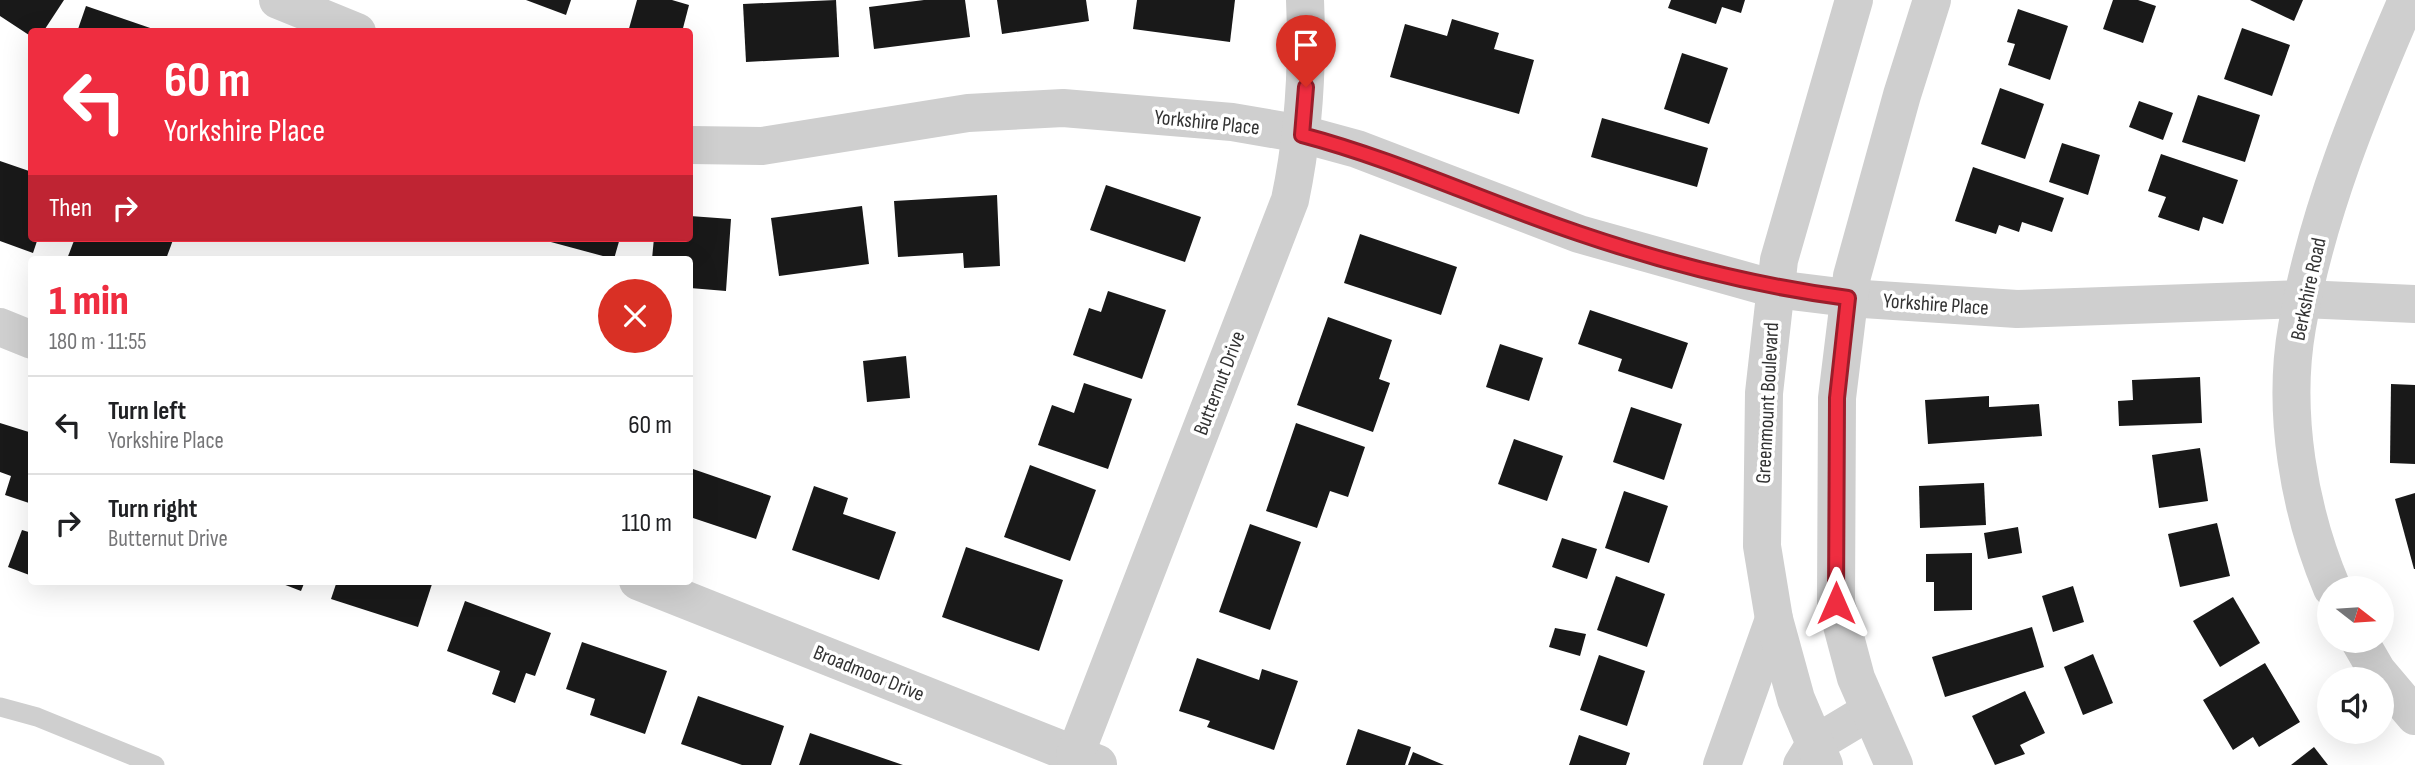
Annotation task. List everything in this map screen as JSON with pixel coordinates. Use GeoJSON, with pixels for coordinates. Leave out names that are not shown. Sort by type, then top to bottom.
{"type":"FeatureCollection","features":[{"type":"Feature","properties":{"kind":"street"},"geometry":{"type":"LineString","coordinates":[[278,0],[347,28]]}},
{"type":"Feature","properties":{"kind":"street","name":"Butternut Drive"},"geometry":{"type":"LineString","coordinates":[[1088,760],[1290,200],[1302,135],[1308,64],[1305,0]]}},
{"type":"Feature","properties":{"kind":"street","name":"Greenmount Boulevard"},"geometry":{"type":"LineString","coordinates":[[1722,765],[1774,619],[1762,546],[1764,393],[1775,289],[1794,207],[1854,0]]}},
{"type":"Feature","properties":{"kind":"street"},"geometry":{"type":"LineString","coordinates":[[1894,765],[1856,678],[1836,603],[1837,398],[1848,298],[1902,94],[1932,0]]}},
{"type":"Feature","properties":{"kind":"street","name":"Berkshire Road"},"geometry":{"type":"LineString","coordinates":[[2328,576],[2304,501],[2292,380],[2296,329],[2321,227],[2348,148],[2407,0]]}},
{"type":"Feature","properties":{"kind":"street","name":"Yorkshire Place"},"geometry":{"type":"LineString","coordinates":[[693,145],[762,146],[968,113],[1063,108],[1233,122],[1357,149],[1578,233],[1701,271],[1775,289],[1848,298],[2017,309],[2303,299],[2415,304]]}},
{"type":"Feature","properties":{"kind":"street"},"geometry":{"type":"LineString","coordinates":[[0,327],[28,338]]}},
{"type":"Feature","properties":{"kind":"street","name":"Broadmoor Drive"},"geometry":{"type":"LineString","coordinates":[[648,585],[1088,760]]}},
{"type":"Feature","properties":{"kind":"street"},"geometry":{"type":"LineString","coordinates":[[1774,619],[1814,758],[1870,711]]}},
{"type":"Feature","properties":{"kind":"street"},"geometry":{"type":"LineString","coordinates":[[2367,653],[2377,671],[2415,716]]}},
{"type":"Feature","properties":{"kind":"lane"},"geometry":{"type":"LineString","coordinates":[[0,707],[37,717],[155,765]]}},
{"type":"Feature","properties":{"kind":"building"},"geometry":{"type":"Polygon","coordinates":[[[0,0],[64,0],[46,28],[28,28],[28,34],[0,16],[0,0]]]}},
{"type":"Feature","properties":{"kind":"building"},"geometry":{"type":"Polygon","coordinates":[[[526,0],[571,0],[566,15],[526,0]]]}},
{"type":"Feature","properties":{"kind":"building"},"geometry":{"type":"Polygon","coordinates":[[[637,0],[672,0],[689,5],[683,28],[629,28],[637,0]]]}},
{"type":"Feature","properties":{"kind":"building"},"geometry":{"type":"Polygon","coordinates":[[[836,0],[839,57],[746,62],[743,4],[836,0]]]}},
{"type":"Feature","properties":{"kind":"building"},"geometry":{"type":"Polygon","coordinates":[[[924,0],[965,0],[970,37],[874,49],[869,7],[924,0]]]}},
{"type":"Feature","properties":{"kind":"building"},"geometry":{"type":"Polygon","coordinates":[[[997,0],[1086,0],[1089,21],[1002,34],[997,0]]]}},
{"type":"Feature","properties":{"kind":"building"},"geometry":{"type":"Polygon","coordinates":[[[1137,0],[1235,0],[1230,42],[1133,29],[1137,0]]]}},
{"type":"Feature","properties":{"kind":"building"},"geometry":{"type":"Polygon","coordinates":[[[1671,0],[1745,0],[1741,13],[1722,7],[1716,24],[1668,8],[1671,0]]]}},
{"type":"Feature","properties":{"kind":"building"},"geometry":{"type":"Polygon","coordinates":[[[2113,0],[2138,0],[2156,6],[2143,43],[2103,29],[2113,0]]]}},
{"type":"Feature","properties":{"kind":"building"},"geometry":{"type":"Polygon","coordinates":[[[2250,0],[2303,0],[2294,21],[2250,0]]]}},
{"type":"Feature","properties":{"kind":"building"},"geometry":{"type":"Polygon","coordinates":[[[86,6],[150,28],[78,28],[86,6]]]}},
{"type":"Feature","properties":{"kind":"building"},"geometry":{"type":"Polygon","coordinates":[[[2018,9],[2068,26],[2050,80],[2008,65],[2015,44],[2007,42],[2018,9]]]}},
{"type":"Feature","properties":{"kind":"building"},"geometry":{"type":"Polygon","coordinates":[[[1452,19],[1499,33],[1494,49],[1534,60],[1519,114],[1390,77],[1405,24],[1447,36],[1452,19]]]}},
{"type":"Feature","properties":{"kind":"building"},"geometry":{"type":"Polygon","coordinates":[[[2242,28],[2290,45],[2272,96],[2224,79],[2242,28]]]}},
{"type":"Feature","properties":{"kind":"building"},"geometry":{"type":"Polygon","coordinates":[[[1682,53],[1728,68],[1709,124],[1664,109],[1682,53]]]}},
{"type":"Feature","properties":{"kind":"building"},"geometry":{"type":"Polygon","coordinates":[[[2000,88],[2044,104],[2025,159],[1981,144],[2000,88]]]}},
{"type":"Feature","properties":{"kind":"building"},"geometry":{"type":"Polygon","coordinates":[[[2198,95],[2260,115],[2245,162],[2182,142],[2198,95]]]}},
{"type":"Feature","properties":{"kind":"building"},"geometry":{"type":"Polygon","coordinates":[[[2139,101],[2173,113],[2163,140],[2129,127],[2139,101]]]}},
{"type":"Feature","properties":{"kind":"building"},"geometry":{"type":"Polygon","coordinates":[[[1602,118],[1708,148],[1697,187],[1591,157],[1602,118]]]}},
{"type":"Feature","properties":{"kind":"building"},"geometry":{"type":"Polygon","coordinates":[[[2062,143],[2100,155],[2088,195],[2049,182],[2062,143]]]}},
{"type":"Feature","properties":{"kind":"building"},"geometry":{"type":"Polygon","coordinates":[[[2161,154],[2238,180],[2223,224],[2203,217],[2199,231],[2158,217],[2166,197],[2148,191],[2161,154]]]}},
{"type":"Feature","properties":{"kind":"building"},"geometry":{"type":"Polygon","coordinates":[[[0,161],[28,171],[28,242],[37,242],[33,253],[0,241],[0,161]]]}},
{"type":"Feature","properties":{"kind":"building"},"geometry":{"type":"Polygon","coordinates":[[[1973,167],[2064,198],[2052,232],[2022,222],[2019,232],[1999,225],[1996,234],[1955,221],[1973,167]]]}},
{"type":"Feature","properties":{"kind":"building"},"geometry":{"type":"Polygon","coordinates":[[[1106,185],[1201,217],[1185,262],[1090,230],[1106,185]]]}},
{"type":"Feature","properties":{"kind":"building"},"geometry":{"type":"Polygon","coordinates":[[[997,195],[1000,266],[964,268],[963,253],[898,257],[894,201],[997,195]]]}},
{"type":"Feature","properties":{"kind":"building"},"geometry":{"type":"Polygon","coordinates":[[[862,206],[869,264],[779,276],[771,218],[862,206]]]}},
{"type":"Feature","properties":{"kind":"building"},"geometry":{"type":"Polygon","coordinates":[[[693,216],[731,219],[726,291],[693,288],[693,256],[652,256],[654,242],[693,242],[693,216]]]}},
{"type":"Feature","properties":{"kind":"building"},"geometry":{"type":"Polygon","coordinates":[[[1360,234],[1457,267],[1441,315],[1344,283],[1360,234]]]}},
{"type":"Feature","properties":{"kind":"building"},"geometry":{"type":"Polygon","coordinates":[[[73,242],[172,242],[167,256],[68,256],[73,242]]]}},
{"type":"Feature","properties":{"kind":"building"},"geometry":{"type":"Polygon","coordinates":[[[551,242],[619,242],[615,256],[603,256],[551,242]]]}},
{"type":"Feature","properties":{"kind":"building"},"geometry":{"type":"Polygon","coordinates":[[[1108,291],[1166,310],[1142,379],[1073,355],[1089,308],[1101,312],[1108,291]]]}},
{"type":"Feature","properties":{"kind":"building"},"geometry":{"type":"Polygon","coordinates":[[[1590,310],[1688,343],[1672,389],[1618,371],[1622,359],[1578,344],[1590,310]]]}},
{"type":"Feature","properties":{"kind":"building"},"geometry":{"type":"Polygon","coordinates":[[[1328,317],[1392,340],[1379,379],[1390,383],[1373,432],[1297,405],[1328,317]]]}},
{"type":"Feature","properties":{"kind":"building"},"geometry":{"type":"Polygon","coordinates":[[[1500,344],[1543,358],[1529,401],[1486,387],[1500,344]]]}},
{"type":"Feature","properties":{"kind":"building"},"geometry":{"type":"Polygon","coordinates":[[[906,356],[910,398],[867,402],[863,361],[906,356]]]}},
{"type":"Feature","properties":{"kind":"building"},"geometry":{"type":"Polygon","coordinates":[[[2200,377],[2202,423],[2119,426],[2118,401],[2133,400],[2132,380],[2200,377]]]}},
{"type":"Feature","properties":{"kind":"building"},"geometry":{"type":"Polygon","coordinates":[[[1084,383],[1132,399],[1108,469],[1038,445],[1052,405],[1074,413],[1084,383]]]}},
{"type":"Feature","properties":{"kind":"building"},"geometry":{"type":"Polygon","coordinates":[[[2391,384],[2415,385],[2415,464],[2390,463],[2391,384]]]}},
{"type":"Feature","properties":{"kind":"building"},"geometry":{"type":"Polygon","coordinates":[[[1989,396],[1989,407],[2039,404],[2042,436],[1928,444],[1925,400],[1989,396]]]}},
{"type":"Feature","properties":{"kind":"building"},"geometry":{"type":"Polygon","coordinates":[[[1631,407],[1682,424],[1664,480],[1613,462],[1631,407]]]}},
{"type":"Feature","properties":{"kind":"building"},"geometry":{"type":"Polygon","coordinates":[[[0,423],[28,432],[28,503],[5,495],[11,476],[0,472],[0,423]]]}},
{"type":"Feature","properties":{"kind":"building"},"geometry":{"type":"Polygon","coordinates":[[[1296,423],[1365,447],[1348,497],[1330,491],[1317,528],[1266,511],[1296,423]]]}},
{"type":"Feature","properties":{"kind":"building"},"geometry":{"type":"Polygon","coordinates":[[[1514,439],[1563,456],[1547,501],[1498,484],[1514,439]]]}},
{"type":"Feature","properties":{"kind":"building"},"geometry":{"type":"Polygon","coordinates":[[[2200,448],[2208,501],[2159,508],[2152,455],[2200,448]]]}},
{"type":"Feature","properties":{"kind":"building"},"geometry":{"type":"Polygon","coordinates":[[[1030,465],[1096,490],[1070,561],[1004,537],[1030,465]]]}},
{"type":"Feature","properties":{"kind":"building"},"geometry":{"type":"Polygon","coordinates":[[[693,469],[771,496],[756,539],[693,518],[693,469]]]}},
{"type":"Feature","properties":{"kind":"building"},"geometry":{"type":"Polygon","coordinates":[[[1984,483],[1986,525],[1920,528],[1919,486],[1984,483]]]}},
{"type":"Feature","properties":{"kind":"building"},"geometry":{"type":"Polygon","coordinates":[[[814,486],[848,498],[843,514],[896,532],[879,580],[792,550],[814,486]]]}},
{"type":"Feature","properties":{"kind":"building"},"geometry":{"type":"Polygon","coordinates":[[[1624,491],[1668,506],[1649,563],[1605,548],[1624,491]]]}},
{"type":"Feature","properties":{"kind":"building"},"geometry":{"type":"Polygon","coordinates":[[[2415,493],[2415,569],[2414,569],[2395,499],[2415,493]]]}},
{"type":"Feature","properties":{"kind":"building"},"geometry":{"type":"Polygon","coordinates":[[[2217,523],[2230,576],[2180,587],[2168,534],[2217,523]]]}},
{"type":"Feature","properties":{"kind":"building"},"geometry":{"type":"Polygon","coordinates":[[[1250,524],[1301,542],[1270,630],[1219,612],[1250,524]]]}},
{"type":"Feature","properties":{"kind":"building"},"geometry":{"type":"Polygon","coordinates":[[[2018,527],[2022,553],[1988,559],[1984,533],[2018,527]]]}},
{"type":"Feature","properties":{"kind":"building"},"geometry":{"type":"Polygon","coordinates":[[[22,530],[28,532],[28,574],[8,567],[22,530]]]}},
{"type":"Feature","properties":{"kind":"building"},"geometry":{"type":"Polygon","coordinates":[[[1562,538],[1597,549],[1587,579],[1552,567],[1562,538]]]}},
{"type":"Feature","properties":{"kind":"building"},"geometry":{"type":"Polygon","coordinates":[[[966,547],[1063,580],[1039,651],[942,617],[966,547]]]}},
{"type":"Feature","properties":{"kind":"building"},"geometry":{"type":"Polygon","coordinates":[[[1972,553],[1972,610],[1934,611],[1934,582],[1926,582],[1926,554],[1972,553]]]}},
{"type":"Feature","properties":{"kind":"building"},"geometry":{"type":"Polygon","coordinates":[[[1616,576],[1665,594],[1647,647],[1597,630],[1616,576]]]}},
{"type":"Feature","properties":{"kind":"building"},"geometry":{"type":"Polygon","coordinates":[[[285,585],[303,585],[301,591],[285,585]]]}},
{"type":"Feature","properties":{"kind":"building"},"geometry":{"type":"Polygon","coordinates":[[[336,585],[432,585],[418,627],[331,599],[336,585]]]}},
{"type":"Feature","properties":{"kind":"building"},"geometry":{"type":"Polygon","coordinates":[[[2073,586],[2084,622],[2053,632],[2042,596],[2073,586]]]}},
{"type":"Feature","properties":{"kind":"building"},"geometry":{"type":"Polygon","coordinates":[[[2233,597],[2260,643],[2220,667],[2193,621],[2233,597]]]}},
{"type":"Feature","properties":{"kind":"building"},"geometry":{"type":"Polygon","coordinates":[[[465,601],[551,633],[535,676],[526,673],[515,703],[492,694],[500,671],[447,651],[465,601]]]}},
{"type":"Feature","properties":{"kind":"building"},"geometry":{"type":"Polygon","coordinates":[[[2032,627],[2044,667],[1945,697],[1932,657],[2032,627]]]}},
{"type":"Feature","properties":{"kind":"building"},"geometry":{"type":"Polygon","coordinates":[[[1555,628],[1586,634],[1580,656],[1549,647],[1555,628]]]}},
{"type":"Feature","properties":{"kind":"building"},"geometry":{"type":"Polygon","coordinates":[[[582,642],[667,671],[645,734],[590,715],[595,699],[566,689],[582,642]]]}},
{"type":"Feature","properties":{"kind":"building"},"geometry":{"type":"Polygon","coordinates":[[[2093,654],[2113,703],[2083,715],[2064,667],[2093,654]]]}},
{"type":"Feature","properties":{"kind":"building"},"geometry":{"type":"Polygon","coordinates":[[[1599,655],[1645,671],[1627,726],[1580,710],[1599,655]]]}},
{"type":"Feature","properties":{"kind":"building"},"geometry":{"type":"Polygon","coordinates":[[[1197,658],[1259,680],[1262,669],[1298,681],[1274,750],[1207,727],[1210,721],[1179,711],[1197,658]]]}},
{"type":"Feature","properties":{"kind":"building"},"geometry":{"type":"Polygon","coordinates":[[[2265,663],[2300,722],[2259,747],[2253,737],[2233,750],[2203,700],[2265,663]]]}},
{"type":"Feature","properties":{"kind":"building"},"geometry":{"type":"Polygon","coordinates":[[[2025,691],[2045,733],[2020,745],[2025,754],[1995,765],[1972,716],[2025,691]]]}},
{"type":"Feature","properties":{"kind":"building"},"geometry":{"type":"Polygon","coordinates":[[[698,696],[784,726],[771,765],[742,765],[681,744],[698,696]]]}},
{"type":"Feature","properties":{"kind":"building"},"geometry":{"type":"Polygon","coordinates":[[[1358,729],[1411,747],[1405,765],[1346,765],[1358,729]]]}},
{"type":"Feature","properties":{"kind":"building"},"geometry":{"type":"Polygon","coordinates":[[[810,733],[903,765],[799,765],[810,733]]]}},
{"type":"Feature","properties":{"kind":"building"},"geometry":{"type":"Polygon","coordinates":[[[1579,735],[1630,753],[1626,765],[1569,765],[1579,735]]]}},
{"type":"Feature","properties":{"kind":"building"},"geometry":{"type":"Polygon","coordinates":[[[2314,747],[2328,765],[2291,765],[2314,747]]]}},
{"type":"Feature","properties":{"kind":"building"},"geometry":{"type":"Polygon","coordinates":[[[1413,752],[1444,765],[1408,765],[1413,752]]]}},
{"type":"Feature","properties":{"kind":"route"},"geometry":{"type":"LineString","coordinates":[[1306,87],[1302,135],[1357,149],[1578,233],[1701,271],[1775,289],[1848,298],[1837,398],[1836,603]]}}]}
